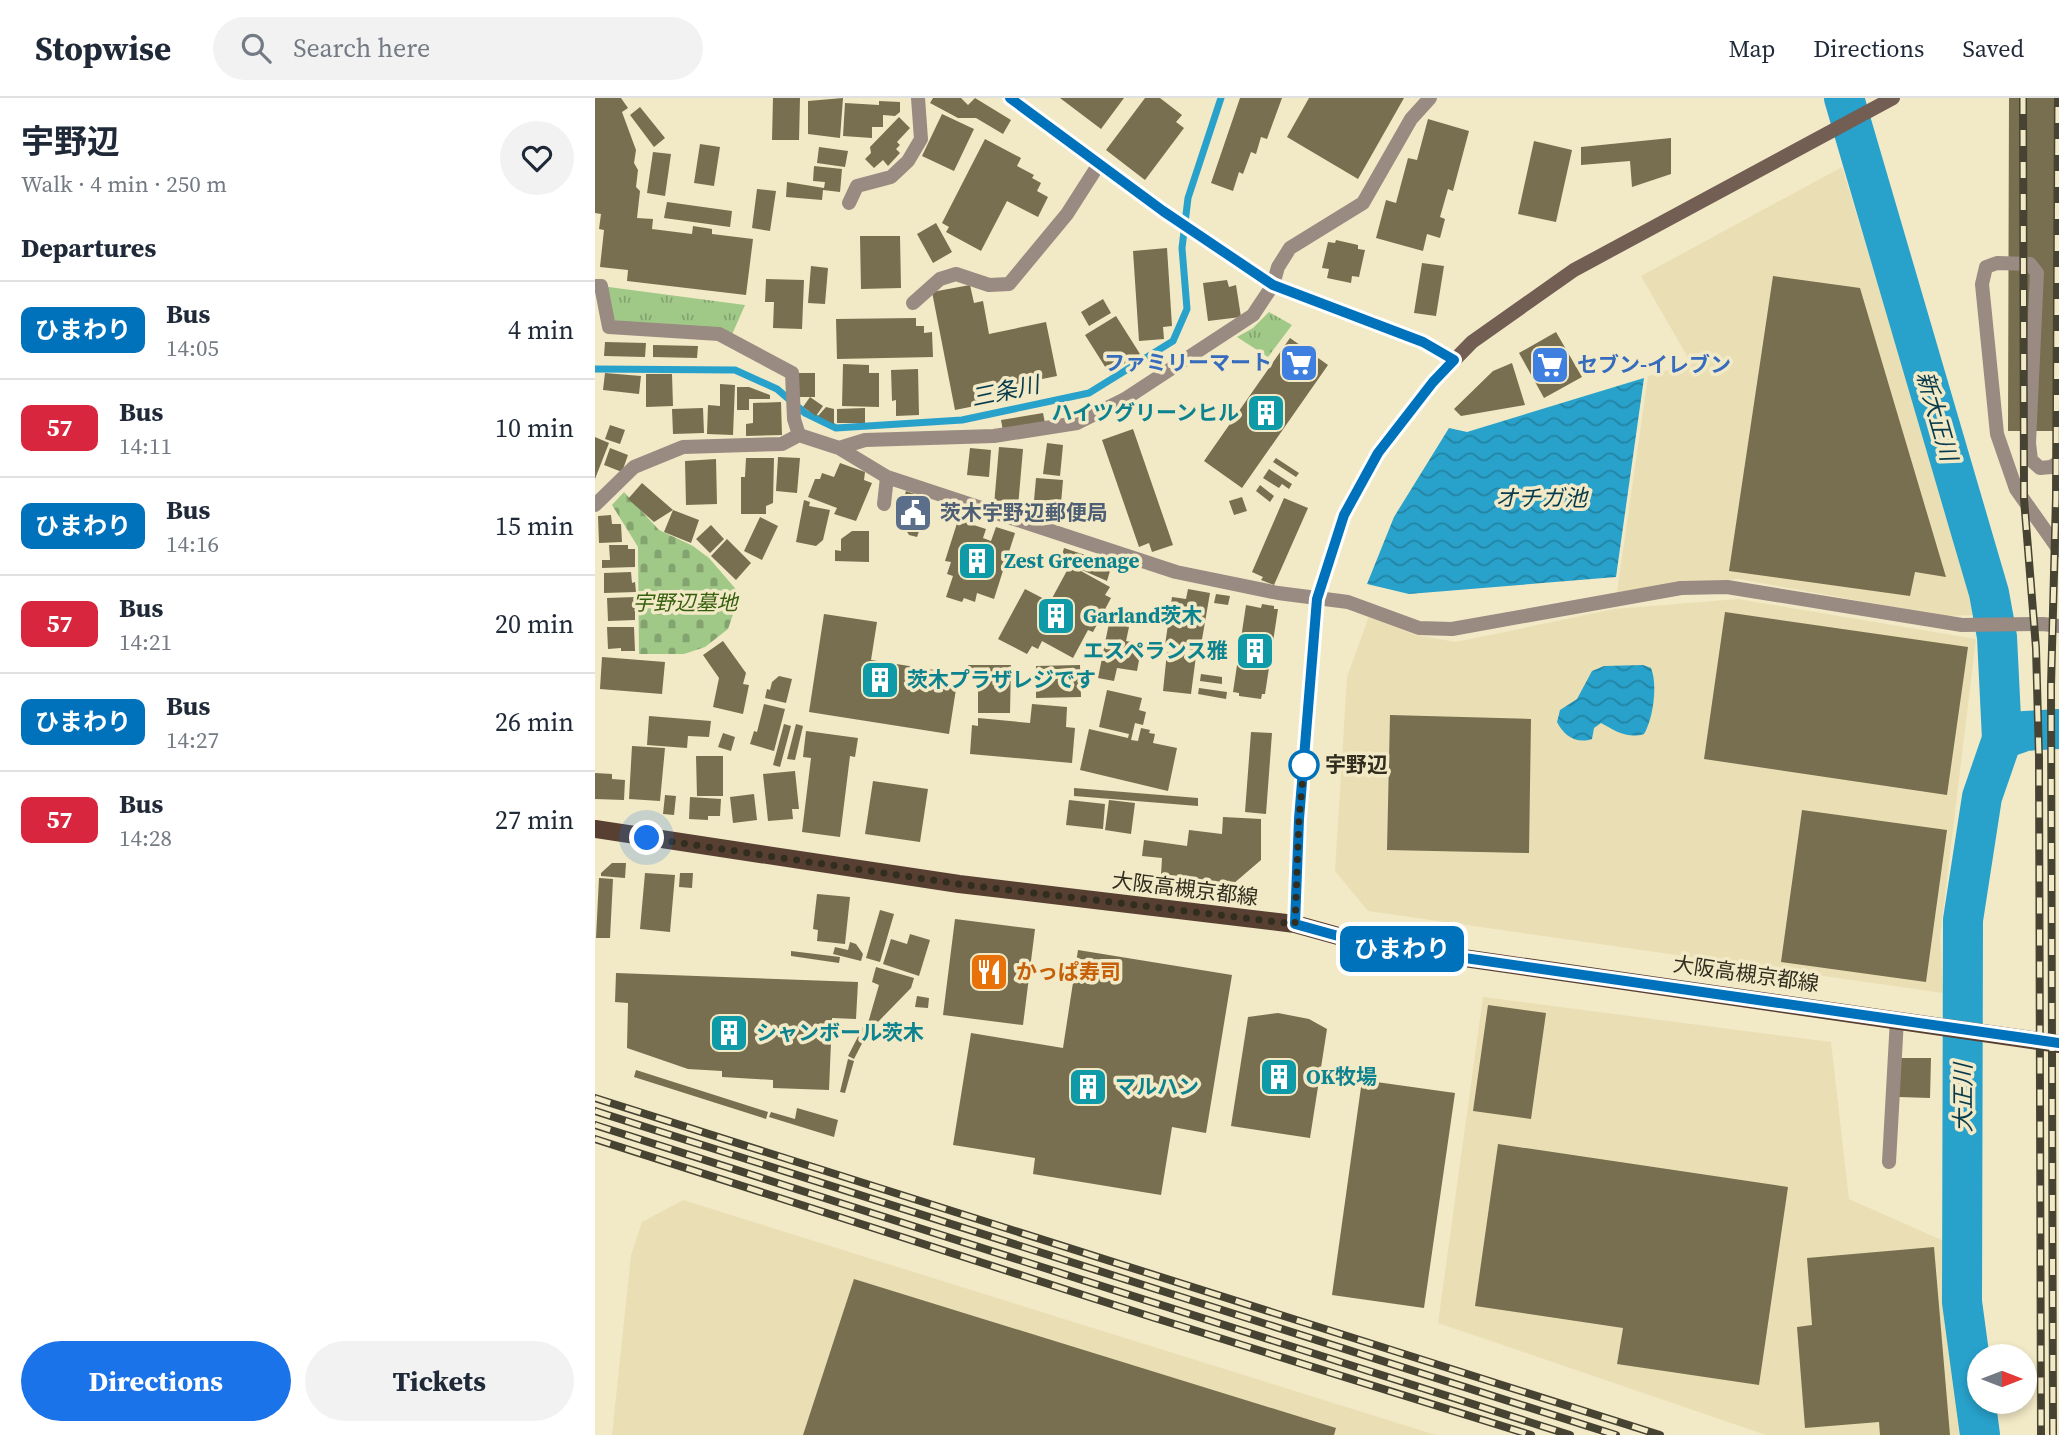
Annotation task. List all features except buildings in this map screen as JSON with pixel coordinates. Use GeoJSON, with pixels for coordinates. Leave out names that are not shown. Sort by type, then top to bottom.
{"type":"FeatureCollection","features":[{"type":"Feature","properties":{"kind":"main road","name":"大阪高槻京都線"},"geometry":{"type":"LineString","coordinates":[[595,829],[959,884],[1295,924],[1367,944],[2059,1044]]}},
{"type":"Feature","properties":{"kind":"street"},"geometry":{"type":"LineString","coordinates":[[849,203],[857,186],[891,177],[908,161],[921,139],[918,98]]}},
{"type":"Feature","properties":{"kind":"street"},"geometry":{"type":"LineString","coordinates":[[1010,98],[1163,211],[1273,285],[1423,342],[1454,360]]}},
{"type":"Feature","properties":{"kind":"street"},"geometry":{"type":"LineString","coordinates":[[839,448],[865,440],[994,436],[1077,424],[1125,399],[1253,315],[1273,285],[1277,267],[1290,248],[1363,204],[1411,119],[1430,98]]}},
{"type":"Feature","properties":{"kind":"street"},"geometry":{"type":"LineString","coordinates":[[1295,924],[1299,819],[1317,599],[1344,515],[1378,453],[1433,382],[1472,342],[1574,270],[1893,98]]}},
{"type":"Feature","properties":{"kind":"street"},"geometry":{"type":"LineString","coordinates":[[913,303],[940,279],[956,274],[989,285],[1009,284],[1067,214],[1099,164]]}},
{"type":"Feature","properties":{"kind":"street"},"geometry":{"type":"LineString","coordinates":[[2059,462],[2051,467],[2040,468],[2031,460],[2029,443],[2037,272],[2030,264],[1997,263],[1986,267],[1982,284],[1997,434],[2015,489],[2059,550]]}},
{"type":"Feature","properties":{"kind":"street"},"geometry":{"type":"LineString","coordinates":[[595,286],[601,286],[609,327],[719,334],[792,373],[794,419],[799,435]]}},
{"type":"Feature","properties":{"kind":"street"},"geometry":{"type":"LineString","coordinates":[[595,505],[634,467],[683,447],[782,444],[799,435],[839,448],[887,477],[1176,572],[1317,599],[1348,602],[1419,628],[1452,629],[1681,588],[1727,587],[1962,625],[2059,626]]}},
{"type":"Feature","properties":{"kind":"street"},"geometry":{"type":"LineString","coordinates":[[884,504],[887,477]]}},
{"type":"Feature","properties":{"kind":"street"},"geometry":{"type":"LineString","coordinates":[[1889,1162],[1897,1019]]}},
{"type":"Feature","properties":{"kind":"shaded area"},"geometry":{"type":"Polygon","coordinates":[[[1842,167],[1975,602],[1975,615],[1942,616],[1739,579],[1617,592],[1648,376],[1691,363],[1641,276],[1842,167]]]}},
{"type":"Feature","properties":{"kind":"shaded area"},"geometry":{"type":"Polygon","coordinates":[[[1738,599],[1976,639],[1940,937],[1943,993],[1368,911],[1335,871],[1347,677],[1369,616],[1416,635],[1456,642],[1614,609],[1738,599]]]}},
{"type":"Feature","properties":{"kind":"shaded area"},"geometry":{"type":"Polygon","coordinates":[[[1483,997],[1831,1042],[1849,1199],[1944,1241],[1959,1435],[1766,1435],[1438,1323],[1483,997]]]}},
{"type":"Feature","properties":{"kind":"shaded area"},"geometry":{"type":"Polygon","coordinates":[[[683,1200],[1436,1435],[612,1435],[631,1255],[642,1222],[683,1200]]]}},
{"type":"Feature","properties":{"kind":"green space"},"geometry":{"type":"Polygon","coordinates":[[[601,286],[745,305],[730,339],[609,327],[601,286]]]}},
{"type":"Feature","properties":{"kind":"green space"},"geometry":{"type":"Polygon","coordinates":[[[1269,312],[1292,325],[1268,357],[1237,337],[1253,328],[1269,312]]]}},
{"type":"Feature","properties":{"kind":"green space","name":"宇野辺墓地"},"geometry":{"type":"Polygon","coordinates":[[[624,492],[659,530],[693,546],[709,558],[740,594],[728,629],[705,647],[684,654],[639,654],[638,547],[612,505],[624,492]]]}},
{"type":"Feature","properties":{"kind":"water","name":"オチガ池"},"geometry":{"type":"Polygon","coordinates":[[[1644,378],[1616,577],[1409,594],[1367,584],[1394,517],[1449,428],[1467,432],[1644,378]]]}},
{"type":"Feature","properties":{"kind":"water"},"geometry":{"type":"Polygon","coordinates":[[[1643,665],[1651,668],[1654,683],[1652,711],[1644,734],[1627,735],[1601,723],[1594,728],[1592,739],[1576,740],[1563,731],[1557,722],[1560,710],[1577,699],[1592,671],[1604,666],[1643,665]]]}},
{"type":"Feature","properties":{"kind":"waterway","name":"三条川"},"geometry":{"type":"LineString","coordinates":[[595,369],[735,370],[777,389],[805,413],[836,428],[962,420],[1089,393],[1173,341],[1187,309],[1182,248],[1188,198],[1221,98]]}},
{"type":"Feature","properties":{"kind":"waterway","name":"大正川"},"geometry":{"type":"LineString","coordinates":[[1844,98],[1989,593],[1997,637],[2002,739],[1982,797],[1963,920],[1962,1302],[1980,1435]]}},
{"type":"Feature","properties":{"kind":"waterway","name":"大正川"},"geometry":{"type":"LineString","coordinates":[[2002,739],[2025,731],[2059,729]]}},
{"type":"Feature","properties":{"kind":"railway"},"geometry":{"type":"LineString","coordinates":[[2023,98],[2024,499],[2036,648],[2039,757],[2041,1435]]}},
{"type":"Feature","properties":{"kind":"railway"},"geometry":{"type":"LineString","coordinates":[[2053,1435],[2051,686],[2056,498],[2058,98]]}},
{"type":"Feature","properties":{"kind":"railway"},"geometry":{"type":"LineString","coordinates":[[595,1098],[1660,1435]]}},
{"type":"Feature","properties":{"kind":"railway"},"geometry":{"type":"LineString","coordinates":[[595,1111],[1616,1435]]}},
{"type":"Feature","properties":{"kind":"railway"},"geometry":{"type":"LineString","coordinates":[[595,1125],[1570,1435]]}},
{"type":"Feature","properties":{"kind":"railway"},"geometry":{"type":"LineString","coordinates":[[595,1139],[1531,1435]]}},
{"type":"Feature","properties":{"kind":"bus line","name":"ひまわり"},"geometry":{"type":"LineString","coordinates":[[1010,98],[1163,211],[1273,285],[1423,342],[1454,360],[1433,382],[1378,453],[1344,515],[1317,599],[1299,819],[1295,924],[1367,944],[2059,1043]]}},
{"type":"Feature","properties":{"kind":"place","name":"ファミリーマート"},"geometry":{"type":"Point","coordinates":[1299,363]}},
{"type":"Feature","properties":{"kind":"place","name":"セブン-イレブン"},"geometry":{"type":"Point","coordinates":[1550,365]}},
{"type":"Feature","properties":{"kind":"place","name":"ハイツグリーンヒル"},"geometry":{"type":"Point","coordinates":[1266,413]}},
{"type":"Feature","properties":{"kind":"place","name":"茨木宇野辺郵便局"},"geometry":{"type":"Point","coordinates":[913,513]}},
{"type":"Feature","properties":{"kind":"place","name":"Zest Greenage"},"geometry":{"type":"Point","coordinates":[977,561]}},
{"type":"Feature","properties":{"kind":"place","name":"Garland茨木"},"geometry":{"type":"Point","coordinates":[1056,616]}},
{"type":"Feature","properties":{"kind":"place","name":"エスペランス雅"},"geometry":{"type":"Point","coordinates":[1255,651]}},
{"type":"Feature","properties":{"kind":"place","name":"茨木プラザレジです"},"geometry":{"type":"Point","coordinates":[880,680]}},
{"type":"Feature","properties":{"kind":"place","name":"宇野辺"},"geometry":{"type":"Point","coordinates":[1304,765]}},
{"type":"Feature","properties":{"kind":"place","name":"かっぱ寿司"},"geometry":{"type":"Point","coordinates":[989,972]}},
{"type":"Feature","properties":{"kind":"place","name":"シャンボール茨木"},"geometry":{"type":"Point","coordinates":[729,1033]}},
{"type":"Feature","properties":{"kind":"place","name":"OK牧場"},"geometry":{"type":"Point","coordinates":[1279,1077]}},
{"type":"Feature","properties":{"kind":"place","name":"マルハン"},"geometry":{"type":"Point","coordinates":[1088,1087]}},
{"type":"Feature","properties":{"kind":"route"},"geometry":{"type":"LineString","coordinates":[[647,838],[959,884],[1295,924],[1304,765]]}},
{"type":"Feature","properties":{"kind":"water label","name":"新大正川"},"geometry":{"type":"Point","coordinates":[1937,416]}}]}
